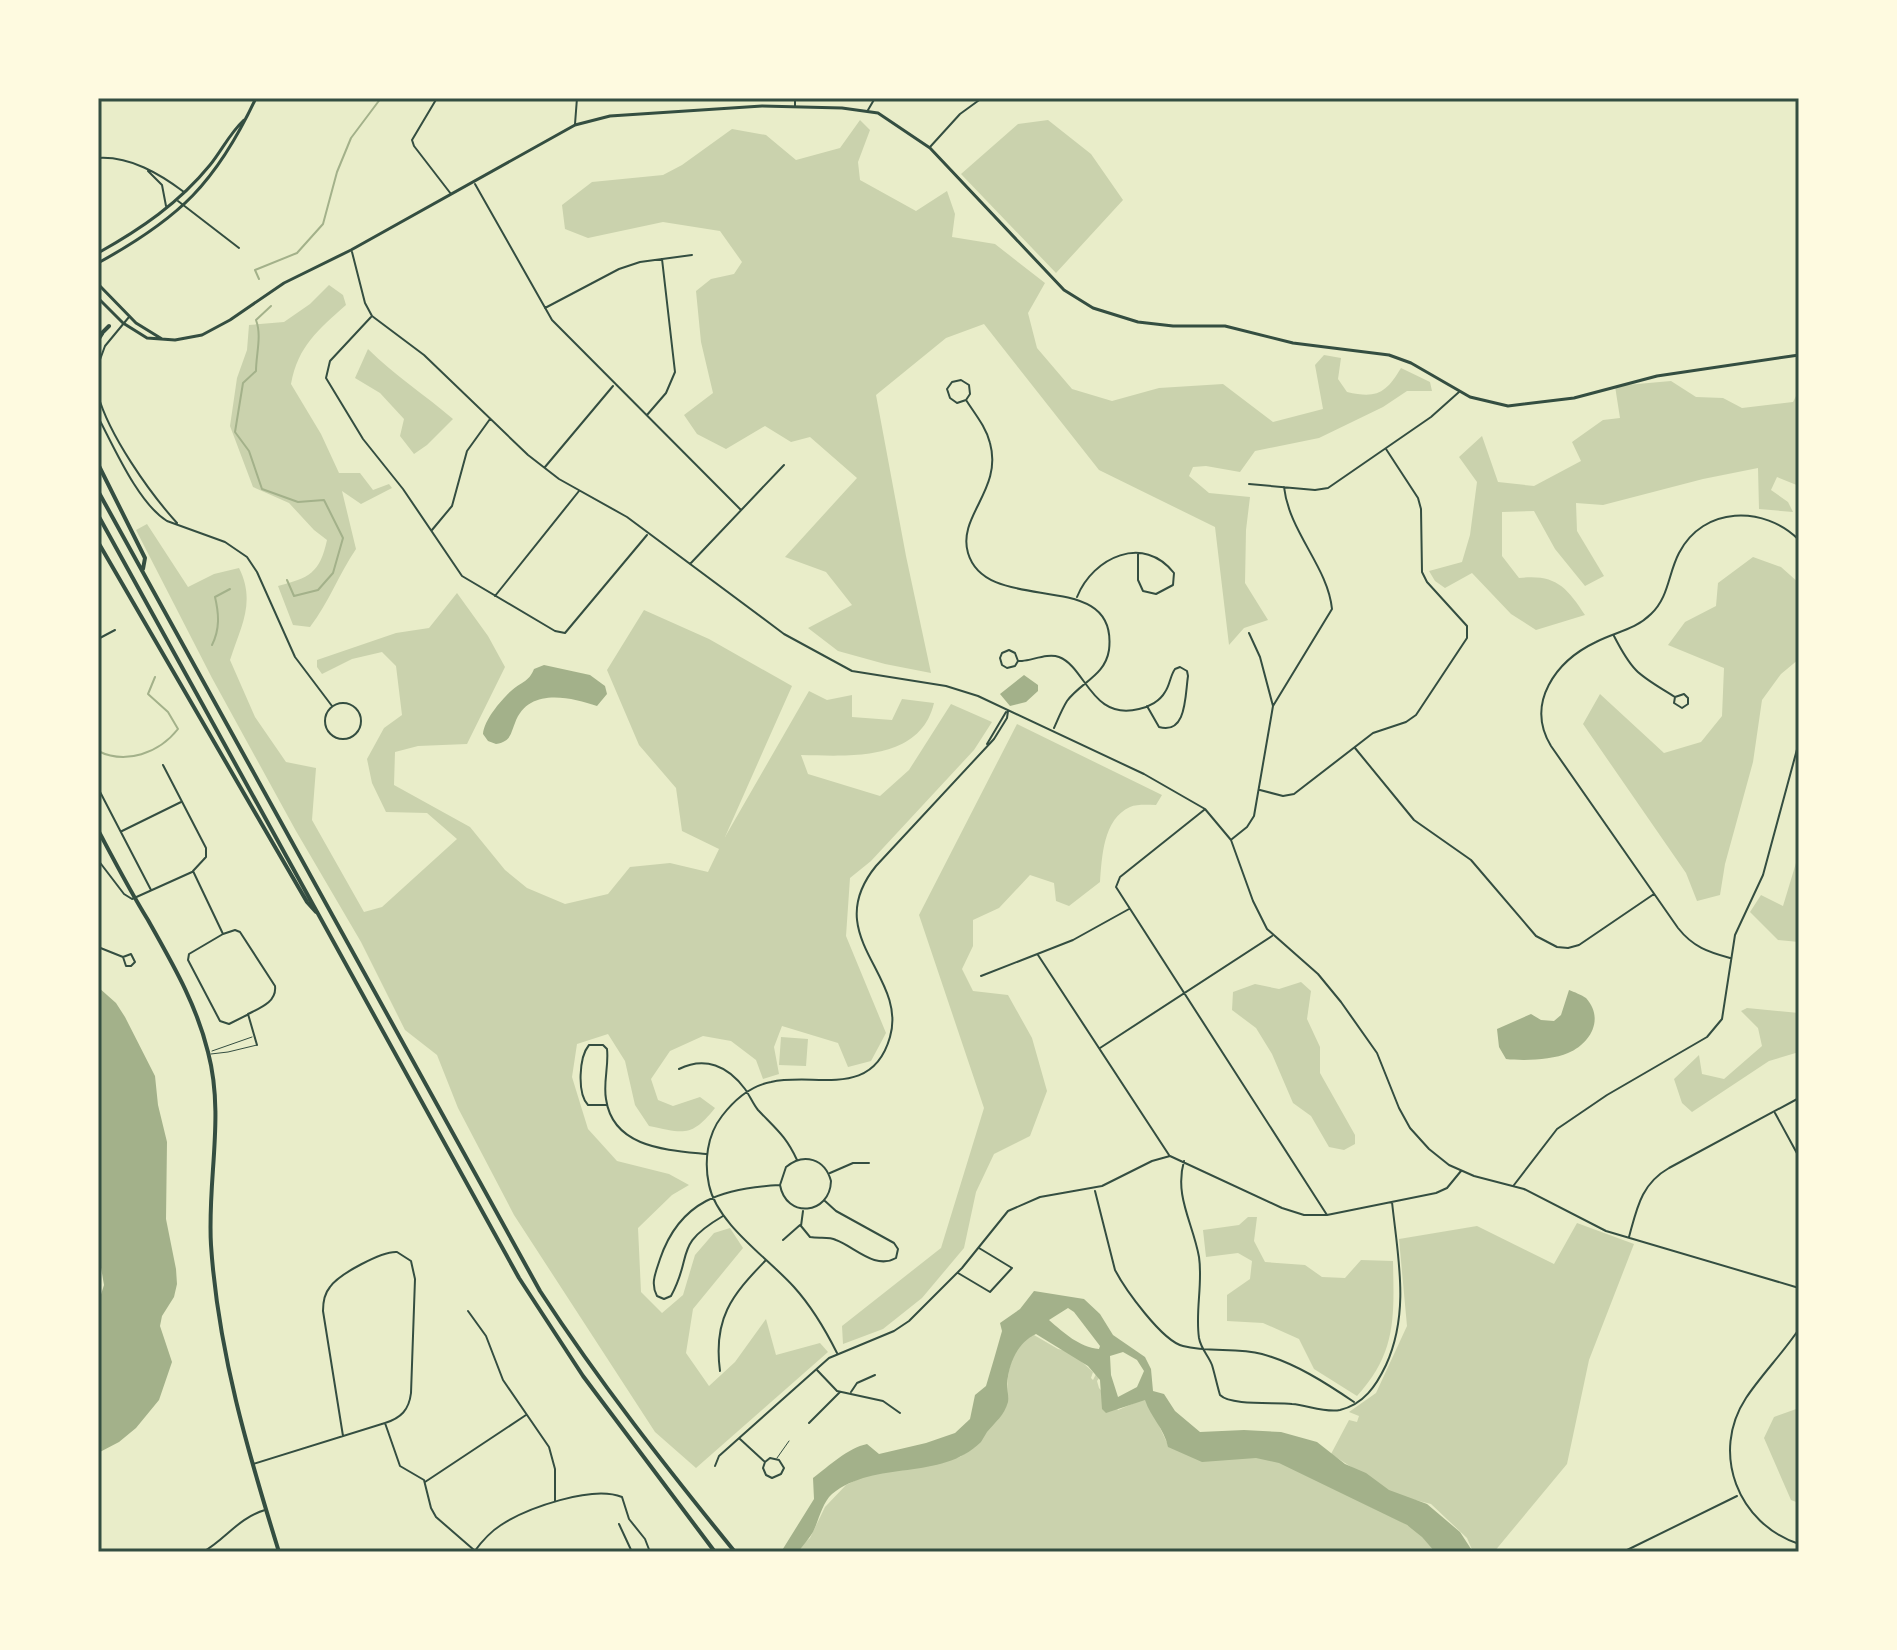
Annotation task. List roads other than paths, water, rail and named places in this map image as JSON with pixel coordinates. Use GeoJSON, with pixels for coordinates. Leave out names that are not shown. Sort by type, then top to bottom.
{"type":"FeatureCollection","features":[{"type":"Feature","properties":{"kind":"main road"},"geometry":{"type":"LineString","coordinates":[[98,340],[109,326]]}},
{"type":"Feature","properties":{"kind":"main road"},"geometry":{"type":"LineString","coordinates":[[98,464],[145,558],[142,571]]}},
{"type":"Feature","properties":{"kind":"main road"},"geometry":{"type":"LineString","coordinates":[[98,491],[540,1291],[637,1432],[735,1552]]}},
{"type":"Feature","properties":{"kind":"main road"},"geometry":{"type":"LineString","coordinates":[[98,515],[519,1278],[599,1400],[715,1552]]}},
{"type":"Feature","properties":{"kind":"main road"},"geometry":{"type":"LineString","coordinates":[[98,542],[307,902],[320,916]]}},
{"type":"Feature","properties":{"kind":"main road"},"geometry":{"type":"LineString","coordinates":[[98,830],[182,979],[209,1053],[217,1111],[211,1218],[214,1276],[236,1405],[279,1552]]}},
{"type":"Feature","properties":{"kind":"street"},"geometry":{"type":"LineString","coordinates":[[98,266],[155,229],[183,206],[219,166],[256,98]]}},
{"type":"Feature","properties":{"kind":"street"},"geometry":{"type":"LineString","coordinates":[[437,98],[412,140],[452,195]]}},
{"type":"Feature","properties":{"kind":"street"},"geometry":{"type":"LineString","coordinates":[[575,125],[577,98]]}},
{"type":"Feature","properties":{"kind":"street"},"geometry":{"type":"LineString","coordinates":[[795,98],[795,107]]}},
{"type":"Feature","properties":{"kind":"street"},"geometry":{"type":"LineString","coordinates":[[868,110],[875,98]]}},
{"type":"Feature","properties":{"kind":"street"},"geometry":{"type":"LineString","coordinates":[[930,148],[960,114],[982,98]]}},
{"type":"Feature","properties":{"kind":"street"},"geometry":{"type":"LineString","coordinates":[[98,298],[123,323],[147,338],[186,339],[210,332],[284,283],[475,183],[575,125],[610,116],[762,106],[795,107],[868,110],[892,121],[930,148],[1073,297],[1093,308],[1146,324],[1225,326],[1301,344],[1389,355],[1411,363],[1460,392],[1502,406],[1537,405],[1657,376],[1799,355]]}},
{"type":"Feature","properties":{"kind":"street"},"geometry":{"type":"LineString","coordinates":[[98,253],[177,200],[211,164],[235,127],[245,118]]}},
{"type":"Feature","properties":{"kind":"street"},"geometry":{"type":"LineString","coordinates":[[98,158],[113,158],[144,168],[185,192]]}},
{"type":"Feature","properties":{"kind":"street"},"geometry":{"type":"LineString","coordinates":[[144,168],[162,185],[166,210]]}},
{"type":"Feature","properties":{"kind":"street"},"geometry":{"type":"LineString","coordinates":[[475,183],[544,308],[563,332],[741,510]]}},
{"type":"Feature","properties":{"kind":"street"},"geometry":{"type":"LineString","coordinates":[[177,200],[239,248]]}},
{"type":"Feature","properties":{"kind":"street"},"geometry":{"type":"LineString","coordinates":[[351,250],[365,303],[372,316],[424,355],[544,468],[616,510],[689,565],[734,594],[784,634],[852,671],[952,687],[1008,710],[1153,779],[1205,809],[1231,840],[1260,918],[1273,936],[1318,974],[1357,1022],[1377,1053],[1404,1118],[1421,1141],[1449,1165],[1514,1186],[1597,1228],[1799,1288]]}},
{"type":"Feature","properties":{"kind":"street"},"geometry":{"type":"LineString","coordinates":[[544,308],[619,269],[692,255]]}},
{"type":"Feature","properties":{"kind":"street"},"geometry":{"type":"LineString","coordinates":[[646,416],[666,393],[675,372],[662,259]]}},
{"type":"Feature","properties":{"kind":"street"},"geometry":{"type":"LineString","coordinates":[[98,284],[129,317],[162,339]]}},
{"type":"Feature","properties":{"kind":"street"},"geometry":{"type":"LineString","coordinates":[[372,316],[330,361],[326,378],[363,439],[403,489],[462,576],[555,631],[565,633],[648,534]]}},
{"type":"Feature","properties":{"kind":"street"},"geometry":{"type":"LineString","coordinates":[[98,365],[105,346],[129,317]]}},
{"type":"Feature","properties":{"kind":"street"},"geometry":{"type":"LineString","coordinates":[[961,380],[969,385],[966,400],[957,403],[950,398],[947,389],[952,382],[961,380]]}},
{"type":"Feature","properties":{"kind":"street"},"geometry":{"type":"LineString","coordinates":[[544,468],[614,385]]}},
{"type":"Feature","properties":{"kind":"street"},"geometry":{"type":"LineString","coordinates":[[1249,484],[1315,490],[1328,488],[1443,408],[1460,392]]}},
{"type":"Feature","properties":{"kind":"street"},"geometry":{"type":"LineString","coordinates":[[98,395],[107,419],[147,488],[178,524]]}},
{"type":"Feature","properties":{"kind":"street"},"geometry":{"type":"LineString","coordinates":[[966,400],[986,430],[993,464],[989,484],[966,534],[966,546],[972,563],[983,575],[999,584],[1077,598],[1097,612],[1109,639],[1105,662],[1099,673],[1068,700],[1053,729]]}},
{"type":"Feature","properties":{"kind":"street"},"geometry":{"type":"LineString","coordinates":[[98,417],[144,498],[161,517],[232,545],[247,557],[257,572],[290,649],[332,706]]}},
{"type":"Feature","properties":{"kind":"street"},"geometry":{"type":"LineString","coordinates":[[431,531],[452,506],[467,451],[490,419]]}},
{"type":"Feature","properties":{"kind":"street"},"geometry":{"type":"LineString","coordinates":[[1260,790],[1283,796],[1294,794],[1373,733],[1406,722],[1416,715],[1462,648],[1468,632],[1467,626],[1427,582],[1422,572],[1421,509],[1418,498],[1386,449]]}},
{"type":"Feature","properties":{"kind":"street"},"geometry":{"type":"LineString","coordinates":[[689,565],[784,465]]}},
{"type":"Feature","properties":{"kind":"street"},"geometry":{"type":"LineString","coordinates":[[1231,840],[1247,827],[1254,816],[1273,706],[1332,609],[1327,585],[1288,508],[1284,487]]}},
{"type":"Feature","properties":{"kind":"street"},"geometry":{"type":"LineString","coordinates":[[495,596],[579,490]]}},
{"type":"Feature","properties":{"kind":"street"},"geometry":{"type":"LineString","coordinates":[[1730,958],[1710,953],[1688,941],[1654,894],[1551,746],[1541,718],[1544,695],[1554,674],[1590,645],[1638,624],[1655,610],[1666,593],[1680,552],[1694,534],[1714,521],[1736,515],[1759,517],[1781,525],[1799,540]]}},
{"type":"Feature","properties":{"kind":"street"},"geometry":{"type":"LineString","coordinates":[[1077,598],[1084,583],[1105,562],[1121,554],[1138,554],[1160,561],[1171,568],[1176,578],[1173,585],[1156,594],[1143,591],[1138,580],[1138,554]]}},
{"type":"Feature","properties":{"kind":"street"},"geometry":{"type":"LineString","coordinates":[[98,639],[115,630]]}},
{"type":"Feature","properties":{"kind":"street"},"geometry":{"type":"LineString","coordinates":[[1249,633],[1260,657],[1273,706]]}},
{"type":"Feature","properties":{"kind":"street"},"geometry":{"type":"LineString","coordinates":[[1614,635],[1625,657],[1639,674],[1675,697]]}},
{"type":"Feature","properties":{"kind":"street"},"geometry":{"type":"LineString","coordinates":[[1018,661],[1011,650],[1004,651],[1000,656],[1001,664],[1007,668],[1018,661],[1058,656],[1110,707],[1130,711],[1147,706],[1165,692],[1175,669],[1180,667],[1187,671],[1182,715],[1176,725],[1168,729],[1159,727],[1147,706]]}},
{"type":"Feature","properties":{"kind":"street"},"geometry":{"type":"LineString","coordinates":[[345,703],[358,711],[360,726],[354,736],[340,739],[328,732],[325,717],[332,706],[345,703]]}},
{"type":"Feature","properties":{"kind":"street"},"geometry":{"type":"LineString","coordinates":[[837,1353],[806,1301],[724,1215],[712,1197],[707,1154],[718,1121],[747,1091],[780,1080],[847,1080],[868,1070],[881,1057],[890,1037],[892,1011],[860,934],[857,909],[862,886],[876,866],[1003,726],[1008,710]]}},
{"type":"Feature","properties":{"kind":"street"},"geometry":{"type":"LineString","coordinates":[[1514,1186],[1557,1129],[1607,1095],[1707,1037],[1722,1019],[1730,958],[1739,923],[1763,875],[1799,742]]}},
{"type":"Feature","properties":{"kind":"street"},"geometry":{"type":"LineString","coordinates":[[1354,747],[1414,820],[1471,860],[1528,927],[1546,943],[1568,948],[1579,945],[1654,894]]}},
{"type":"Feature","properties":{"kind":"street"},"geometry":{"type":"LineString","coordinates":[[98,860],[124,894],[135,899],[193,871],[204,860],[207,852],[163,765]]}},
{"type":"Feature","properties":{"kind":"street"},"geometry":{"type":"LineString","coordinates":[[98,785],[152,891]]}},
{"type":"Feature","properties":{"kind":"street"},"geometry":{"type":"LineString","coordinates":[[121,832],[182,801]]}},
{"type":"Feature","properties":{"kind":"street"},"geometry":{"type":"LineString","coordinates":[[1205,809],[1117,881],[1118,889],[1327,1215]]}},
{"type":"Feature","properties":{"kind":"street"},"geometry":{"type":"LineString","coordinates":[[193,871],[223,934]]}},
{"type":"Feature","properties":{"kind":"street"},"geometry":{"type":"LineString","coordinates":[[981,976],[1073,940],[1130,909]]}},
{"type":"Feature","properties":{"kind":"street"},"geometry":{"type":"LineString","coordinates":[[235,930],[240,932],[275,986],[275,994],[270,1001],[229,1024],[220,1021],[188,960],[189,954],[223,934],[235,930]]}},
{"type":"Feature","properties":{"kind":"street"},"geometry":{"type":"LineString","coordinates":[[1100,1049],[1273,936]]}},
{"type":"Feature","properties":{"kind":"street"},"geometry":{"type":"LineString","coordinates":[[98,947],[123,957]]}},
{"type":"Feature","properties":{"kind":"street"},"geometry":{"type":"LineString","coordinates":[[1038,955],[1170,1156]]}},
{"type":"Feature","properties":{"kind":"street"},"geometry":{"type":"LineString","coordinates":[[248,1014],[257,1045]]}},
{"type":"Feature","properties":{"kind":"street"},"geometry":{"type":"LineString","coordinates":[[607,1105],[588,1105],[583,1100],[582,1065],[584,1052],[589,1045],[599,1044],[607,1049],[607,1105],[611,1116],[626,1134],[641,1144],[660,1150],[707,1154]]}},
{"type":"Feature","properties":{"kind":"street"},"geometry":{"type":"LineString","coordinates":[[679,1069],[702,1062],[714,1064],[732,1074],[756,1107],[787,1138],[797,1160]]}},
{"type":"Feature","properties":{"kind":"street"},"geometry":{"type":"LineString","coordinates":[[1629,1238],[1649,1182],[1669,1168],[1799,1098]]}},
{"type":"Feature","properties":{"kind":"street"},"geometry":{"type":"LineString","coordinates":[[1775,1111],[1799,1157]]}},
{"type":"Feature","properties":{"kind":"street"},"geometry":{"type":"LineString","coordinates":[[715,1466],[719,1456],[837,1353],[901,1327],[958,1272],[1000,1219],[1015,1207],[1040,1197],[1095,1189],[1152,1161],[1170,1156],[1282,1208],[1304,1215],[1327,1215],[1442,1191],[1461,1171]]}},
{"type":"Feature","properties":{"kind":"street"},"geometry":{"type":"LineString","coordinates":[[797,1160],[814,1160],[823,1165],[829,1174],[831,1188],[825,1201],[816,1207],[803,1209],[787,1201],[780,1185],[784,1170],[797,1160]]}},
{"type":"Feature","properties":{"kind":"street"},"geometry":{"type":"LineString","coordinates":[[1184,1161],[1180,1177],[1182,1202],[1201,1271],[1198,1335],[1220,1395],[1225,1400],[1294,1404],[1331,1411],[1355,1403],[1371,1392],[1393,1346],[1400,1319],[1401,1284],[1391,1201]]}},
{"type":"Feature","properties":{"kind":"street"},"geometry":{"type":"LineString","coordinates":[[829,1174],[853,1163],[869,1163]]}},
{"type":"Feature","properties":{"kind":"street"},"geometry":{"type":"LineString","coordinates":[[724,1215],[691,1240],[671,1296],[664,1299],[657,1296],[653,1282],[670,1234],[684,1216],[712,1197],[739,1189],[780,1185]]}},
{"type":"Feature","properties":{"kind":"street"},"geometry":{"type":"LineString","coordinates":[[1095,1189],[1115,1270],[1124,1287],[1172,1342],[1201,1349],[1269,1356],[1321,1381],[1355,1403]]}},
{"type":"Feature","properties":{"kind":"street"},"geometry":{"type":"LineString","coordinates":[[803,1209],[801,1224],[810,1237],[835,1239],[858,1253],[882,1262],[896,1258],[898,1249],[894,1243],[836,1211],[825,1201]]}},
{"type":"Feature","properties":{"kind":"street"},"geometry":{"type":"LineString","coordinates":[[783,1240],[801,1224]]}},
{"type":"Feature","properties":{"kind":"street"},"geometry":{"type":"LineString","coordinates":[[958,1272],[990,1292],[1012,1268],[978,1247]]}},
{"type":"Feature","properties":{"kind":"street"},"geometry":{"type":"LineString","coordinates":[[252,1465],[385,1423],[406,1410],[411,1400],[415,1272],[407,1257],[393,1251],[380,1255],[336,1281],[324,1299],[323,1311],[343,1436]]}},
{"type":"Feature","properties":{"kind":"street"},"geometry":{"type":"LineString","coordinates":[[720,1371],[718,1341],[726,1310],[741,1287],[767,1259]]}},
{"type":"Feature","properties":{"kind":"street"},"geometry":{"type":"LineString","coordinates":[[468,1311],[486,1336],[500,1375],[551,1452],[555,1469],[555,1501]]}},
{"type":"Feature","properties":{"kind":"street"},"geometry":{"type":"LineString","coordinates":[[1799,1329],[1746,1398],[1734,1424],[1730,1459],[1739,1495],[1761,1523],[1799,1544]]}},
{"type":"Feature","properties":{"kind":"street"},"geometry":{"type":"LineString","coordinates":[[816,1369],[841,1392],[883,1401],[900,1413]]}},
{"type":"Feature","properties":{"kind":"street"},"geometry":{"type":"LineString","coordinates":[[851,1393],[857,1383],[875,1375]]}},
{"type":"Feature","properties":{"kind":"street"},"geometry":{"type":"LineString","coordinates":[[809,1423],[841,1392]]}},
{"type":"Feature","properties":{"kind":"street"},"geometry":{"type":"LineString","coordinates":[[425,1482],[527,1414]]}},
{"type":"Feature","properties":{"kind":"street"},"geometry":{"type":"LineString","coordinates":[[385,1423],[400,1466],[425,1482],[429,1503],[436,1517],[475,1551],[486,1537],[506,1522],[555,1501],[604,1493],[622,1497],[629,1519],[645,1539],[650,1552]]}},
{"type":"Feature","properties":{"kind":"street"},"geometry":{"type":"LineString","coordinates":[[739,1438],[765,1462]]}},
{"type":"Feature","properties":{"kind":"street"},"geometry":{"type":"LineString","coordinates":[[777,1458],[784,1468],[781,1474],[776,1478],[768,1477],[764,1472],[765,1462],[777,1458]]}},
{"type":"Feature","properties":{"kind":"street"},"geometry":{"type":"LineString","coordinates":[[1623,1552],[1739,1495]]}},
{"type":"Feature","properties":{"kind":"street"},"geometry":{"type":"LineString","coordinates":[[203,1552],[242,1519],[266,1510]]}},
{"type":"Feature","properties":{"kind":"street"},"geometry":{"type":"LineString","coordinates":[[619,1524],[632,1552]]}},
{"type":"Feature","properties":{"kind":"lane"},"geometry":{"type":"LineString","coordinates":[[209,1053],[254,1037]]}},
{"type":"Feature","properties":{"kind":"lane"},"geometry":{"type":"LineString","coordinates":[[209,1053],[257,1045]]}},
{"type":"Feature","properties":{"kind":"lane"},"geometry":{"type":"LineString","coordinates":[[777,1458],[789,1441]]}},
{"type":"Feature","properties":{"kind":"waterway"},"geometry":{"type":"LineString","coordinates":[[259,279],[255,270],[297,253],[323,224],[337,172],[351,138],[381,98]]}},
{"type":"Feature","properties":{"kind":"waterway"},"geometry":{"type":"LineString","coordinates":[[271,306],[256,320],[259,339],[256,371],[243,383],[235,432],[249,451],[262,489],[298,502],[324,500],[343,538],[333,573],[318,590],[294,596],[287,580]]}},
{"type":"Feature","properties":{"kind":"waterway"},"geometry":{"type":"LineString","coordinates":[[212,645],[218,621],[215,597],[230,589]]}},
{"type":"Feature","properties":{"kind":"waterway"},"geometry":{"type":"LineString","coordinates":[[98,751],[131,757],[161,745],[178,729],[168,712],[148,694],[155,677]]}}]}
